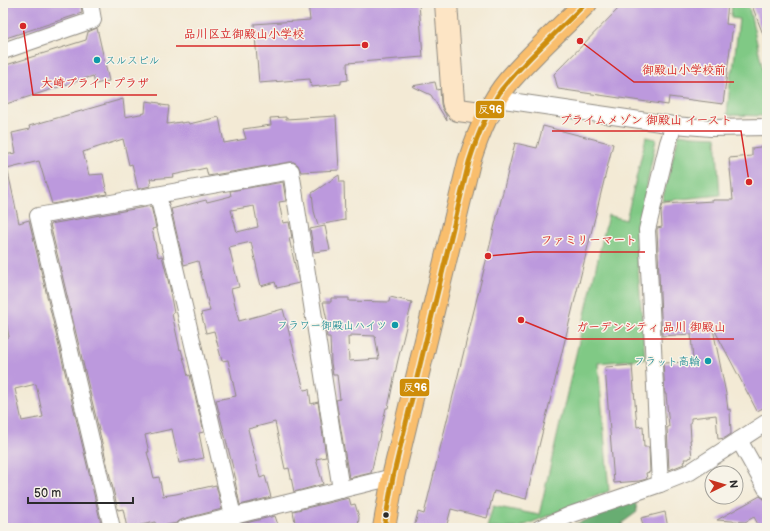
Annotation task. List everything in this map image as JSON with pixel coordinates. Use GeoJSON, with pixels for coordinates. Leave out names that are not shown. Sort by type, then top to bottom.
{"type":"FeatureCollection","features":[{"type":"Feature","properties":{"kind":"main road"},"geometry":{"type":"LineString","coordinates":[[384,528],[394,477],[474,146],[493,106],[508,83],[586,3]]}},
{"type":"Feature","properties":{"kind":"street"},"geometry":{"type":"LineString","coordinates":[[3,51],[93,20],[90,3]]}},
{"type":"Feature","properties":{"kind":"street"},"geometry":{"type":"LineString","coordinates":[[446,3],[453,101],[458,110],[493,106],[711,128],[767,127]]}},
{"type":"Feature","properties":{"kind":"street"},"geometry":{"type":"LineString","coordinates":[[660,484],[647,230],[668,143],[674,125]]}},
{"type":"Feature","properties":{"kind":"street"},"geometry":{"type":"LineString","coordinates":[[112,528],[38,216],[291,171],[341,490]]}},
{"type":"Feature","properties":{"kind":"street"},"geometry":{"type":"LineString","coordinates":[[158,195],[233,516]]}},
{"type":"Feature","properties":{"kind":"street"},"geometry":{"type":"LineString","coordinates":[[540,528],[570,515],[690,472],[767,422]]}},
{"type":"Feature","properties":{"kind":"street"},"geometry":{"type":"LineString","coordinates":[[739,440],[767,490]]}},
{"type":"Feature","properties":{"kind":"street"},"geometry":{"type":"LineString","coordinates":[[185,528],[210,525],[233,516],[394,477]]}},
{"type":"Feature","properties":{"kind":"green space"},"geometry":{"type":"Polygon","coordinates":[[[732,3],[748,3],[767,88],[767,116],[727,115],[731,71],[733,71],[739,19],[731,18],[732,3]]]}},
{"type":"Feature","properties":{"kind":"green space"},"geometry":{"type":"Polygon","coordinates":[[[679,134],[716,137],[720,195],[662,201],[679,134]]]}},
{"type":"Feature","properties":{"kind":"green space"},"geometry":{"type":"Polygon","coordinates":[[[646,137],[656,139],[636,241],[645,359],[598,363],[609,491],[518,528],[487,528],[493,506],[539,515],[608,215],[626,220],[646,137]]]}},
{"type":"Feature","properties":{"kind":"green space"},"geometry":{"type":"Polygon","coordinates":[[[635,499],[637,512],[622,523],[623,528],[567,528],[635,499]]]}},
{"type":"Feature","properties":{"kind":"building"},"geometry":{"type":"Polygon","coordinates":[[[3,3],[81,3],[82,13],[3,39],[3,3]]]}},
{"type":"Feature","properties":{"kind":"building"},"geometry":{"type":"Polygon","coordinates":[[[308,3],[419,3],[423,57],[347,63],[348,80],[341,81],[341,84],[311,87],[310,79],[259,83],[254,24],[310,20],[308,3]]]}},
{"type":"Feature","properties":{"kind":"building"},"geometry":{"type":"Polygon","coordinates":[[[624,3],[728,3],[726,24],[733,25],[723,104],[669,97],[668,105],[558,89],[554,74],[624,3]]]}},
{"type":"Feature","properties":{"kind":"building"},"geometry":{"type":"Polygon","coordinates":[[[751,3],[767,3],[767,42],[766,42],[751,3]]]}},
{"type":"Feature","properties":{"kind":"building"},"geometry":{"type":"Polygon","coordinates":[[[97,28],[109,81],[95,84],[93,76],[3,105],[3,66],[86,40],[88,32],[97,28]]]}},
{"type":"Feature","properties":{"kind":"building"},"geometry":{"type":"Polygon","coordinates":[[[435,82],[437,90],[440,89],[441,104],[447,121],[431,95],[412,86],[435,82]]]}},
{"type":"Feature","properties":{"kind":"building"},"geometry":{"type":"Polygon","coordinates":[[[123,99],[125,117],[145,113],[146,101],[169,106],[167,124],[188,122],[189,124],[219,117],[224,143],[246,139],[243,129],[271,125],[270,118],[286,117],[286,119],[336,116],[339,170],[301,172],[298,165],[294,162],[290,162],[208,176],[206,168],[173,175],[174,177],[150,179],[150,186],[138,189],[132,164],[129,165],[123,139],[83,152],[89,175],[103,174],[107,194],[52,204],[39,161],[3,170],[3,155],[16,153],[12,133],[30,129],[29,126],[123,99]]]}},
{"type":"Feature","properties":{"kind":"building"},"geometry":{"type":"Polygon","coordinates":[[[543,126],[613,144],[526,499],[494,491],[487,518],[451,509],[446,528],[414,528],[418,512],[424,514],[515,143],[537,148],[543,126]]]}},
{"type":"Feature","properties":{"kind":"building"},"geometry":{"type":"Polygon","coordinates":[[[767,146],[767,406],[757,411],[713,329],[728,410],[730,409],[731,434],[725,438],[718,439],[716,415],[691,418],[690,440],[692,457],[689,459],[684,459],[684,464],[669,470],[667,427],[669,427],[663,363],[693,362],[691,334],[662,336],[657,228],[662,227],[661,211],[663,204],[733,200],[729,158],[752,156],[752,148],[767,146]]]}},
{"type":"Feature","properties":{"kind":"building"},"geometry":{"type":"Polygon","coordinates":[[[8,172],[19,223],[29,220],[102,528],[3,528],[3,338],[9,337],[5,316],[3,316],[3,173],[8,172]],[[36,384],[15,389],[22,421],[43,417],[36,384]]]}},
{"type":"Feature","properties":{"kind":"building"},"geometry":{"type":"Polygon","coordinates":[[[339,175],[340,182],[344,182],[345,220],[318,225],[314,211],[312,193],[339,175]]]}},
{"type":"Feature","properties":{"kind":"building"},"geometry":{"type":"Polygon","coordinates":[[[283,182],[286,201],[279,202],[283,223],[289,222],[292,238],[289,238],[299,283],[277,288],[275,282],[261,286],[251,242],[229,247],[239,287],[231,289],[239,321],[283,309],[304,390],[309,389],[311,404],[318,402],[326,457],[316,459],[323,484],[294,492],[289,468],[285,469],[275,422],[248,429],[260,478],[265,476],[271,497],[240,505],[236,480],[216,400],[236,396],[228,360],[222,361],[214,331],[206,333],[201,313],[210,311],[198,261],[184,265],[171,209],[206,200],[207,202],[231,196],[230,191],[283,182]],[[254,206],[231,210],[237,232],[258,227],[254,206]]]}},
{"type":"Feature","properties":{"kind":"building"},"geometry":{"type":"Polygon","coordinates":[[[151,206],[156,228],[152,229],[158,257],[162,256],[171,292],[174,313],[172,314],[180,350],[181,349],[188,376],[190,375],[204,432],[199,433],[204,458],[179,463],[172,429],[145,435],[149,452],[147,452],[154,478],[159,477],[163,496],[216,485],[222,509],[183,519],[177,523],[156,527],[155,522],[127,528],[123,509],[118,510],[50,224],[151,206]]]}},
{"type":"Feature","properties":{"kind":"building"},"geometry":{"type":"Polygon","coordinates":[[[325,226],[330,250],[314,252],[310,229],[325,226]]]}},
{"type":"Feature","properties":{"kind":"building"},"geometry":{"type":"Polygon","coordinates":[[[390,297],[412,302],[388,408],[386,408],[371,473],[349,478],[336,400],[340,399],[337,375],[333,375],[330,337],[327,337],[326,325],[328,325],[323,302],[331,302],[331,298],[349,298],[349,301],[389,302],[390,297]],[[350,335],[350,337],[348,337],[349,361],[379,359],[375,336],[350,335]]]}},
{"type":"Feature","properties":{"kind":"building"},"geometry":{"type":"Polygon","coordinates":[[[632,365],[637,427],[643,426],[644,447],[649,447],[650,472],[646,473],[647,479],[614,483],[605,367],[632,365]]]}},
{"type":"Feature","properties":{"kind":"building"},"geometry":{"type":"Polygon","coordinates":[[[760,496],[764,499],[767,504],[767,528],[760,528],[754,517],[745,522],[717,520],[760,496]]]}},
{"type":"Feature","properties":{"kind":"building"},"geometry":{"type":"Polygon","coordinates":[[[349,498],[351,505],[355,504],[359,517],[358,528],[296,528],[293,511],[349,498]]]}},
{"type":"Feature","properties":{"kind":"building"},"geometry":{"type":"Polygon","coordinates":[[[665,512],[668,528],[644,528],[641,518],[665,512]]]}},
{"type":"Feature","properties":{"kind":"building"},"geometry":{"type":"Polygon","coordinates":[[[275,516],[279,528],[225,528],[275,516]]]}},
{"type":"Feature","properties":{"kind":"transit line","name":"反96"},"geometry":{"type":"LineString","coordinates":[[384,528],[393,477],[469,162],[479,134],[487,115],[502,89],[527,61],[586,3]]}},
{"type":"Feature","properties":{"kind":"place","name":"大崎ブライトプラザ"},"geometry":{"type":"Point","coordinates":[23,26]}},
{"type":"Feature","properties":{"kind":"place","name":"御殿山小学校前"},"geometry":{"type":"Point","coordinates":[580,41]}},
{"type":"Feature","properties":{"kind":"place","name":"品川区立御殿山小学校"},"geometry":{"type":"Point","coordinates":[365,45]}},
{"type":"Feature","properties":{"kind":"place","name":"スルスビル"},"geometry":{"type":"Point","coordinates":[97,60]}},
{"type":"Feature","properties":{"kind":"place","name":"プライムメゾン 御殿山 イースト"},"geometry":{"type":"Point","coordinates":[749,182]}},
{"type":"Feature","properties":{"kind":"place","name":"ファミリーマート"},"geometry":{"type":"Point","coordinates":[488,256]}},
{"type":"Feature","properties":{"kind":"place","name":"ガーデンシティ 品川 御殿山"},"geometry":{"type":"Point","coordinates":[521,320]}},
{"type":"Feature","properties":{"kind":"place","name":"フラワー御殿山ハイツ"},"geometry":{"type":"Point","coordinates":[395,325]}},
{"type":"Feature","properties":{"kind":"place","name":"フラット高輪"},"geometry":{"type":"Point","coordinates":[708,361]}}]}
